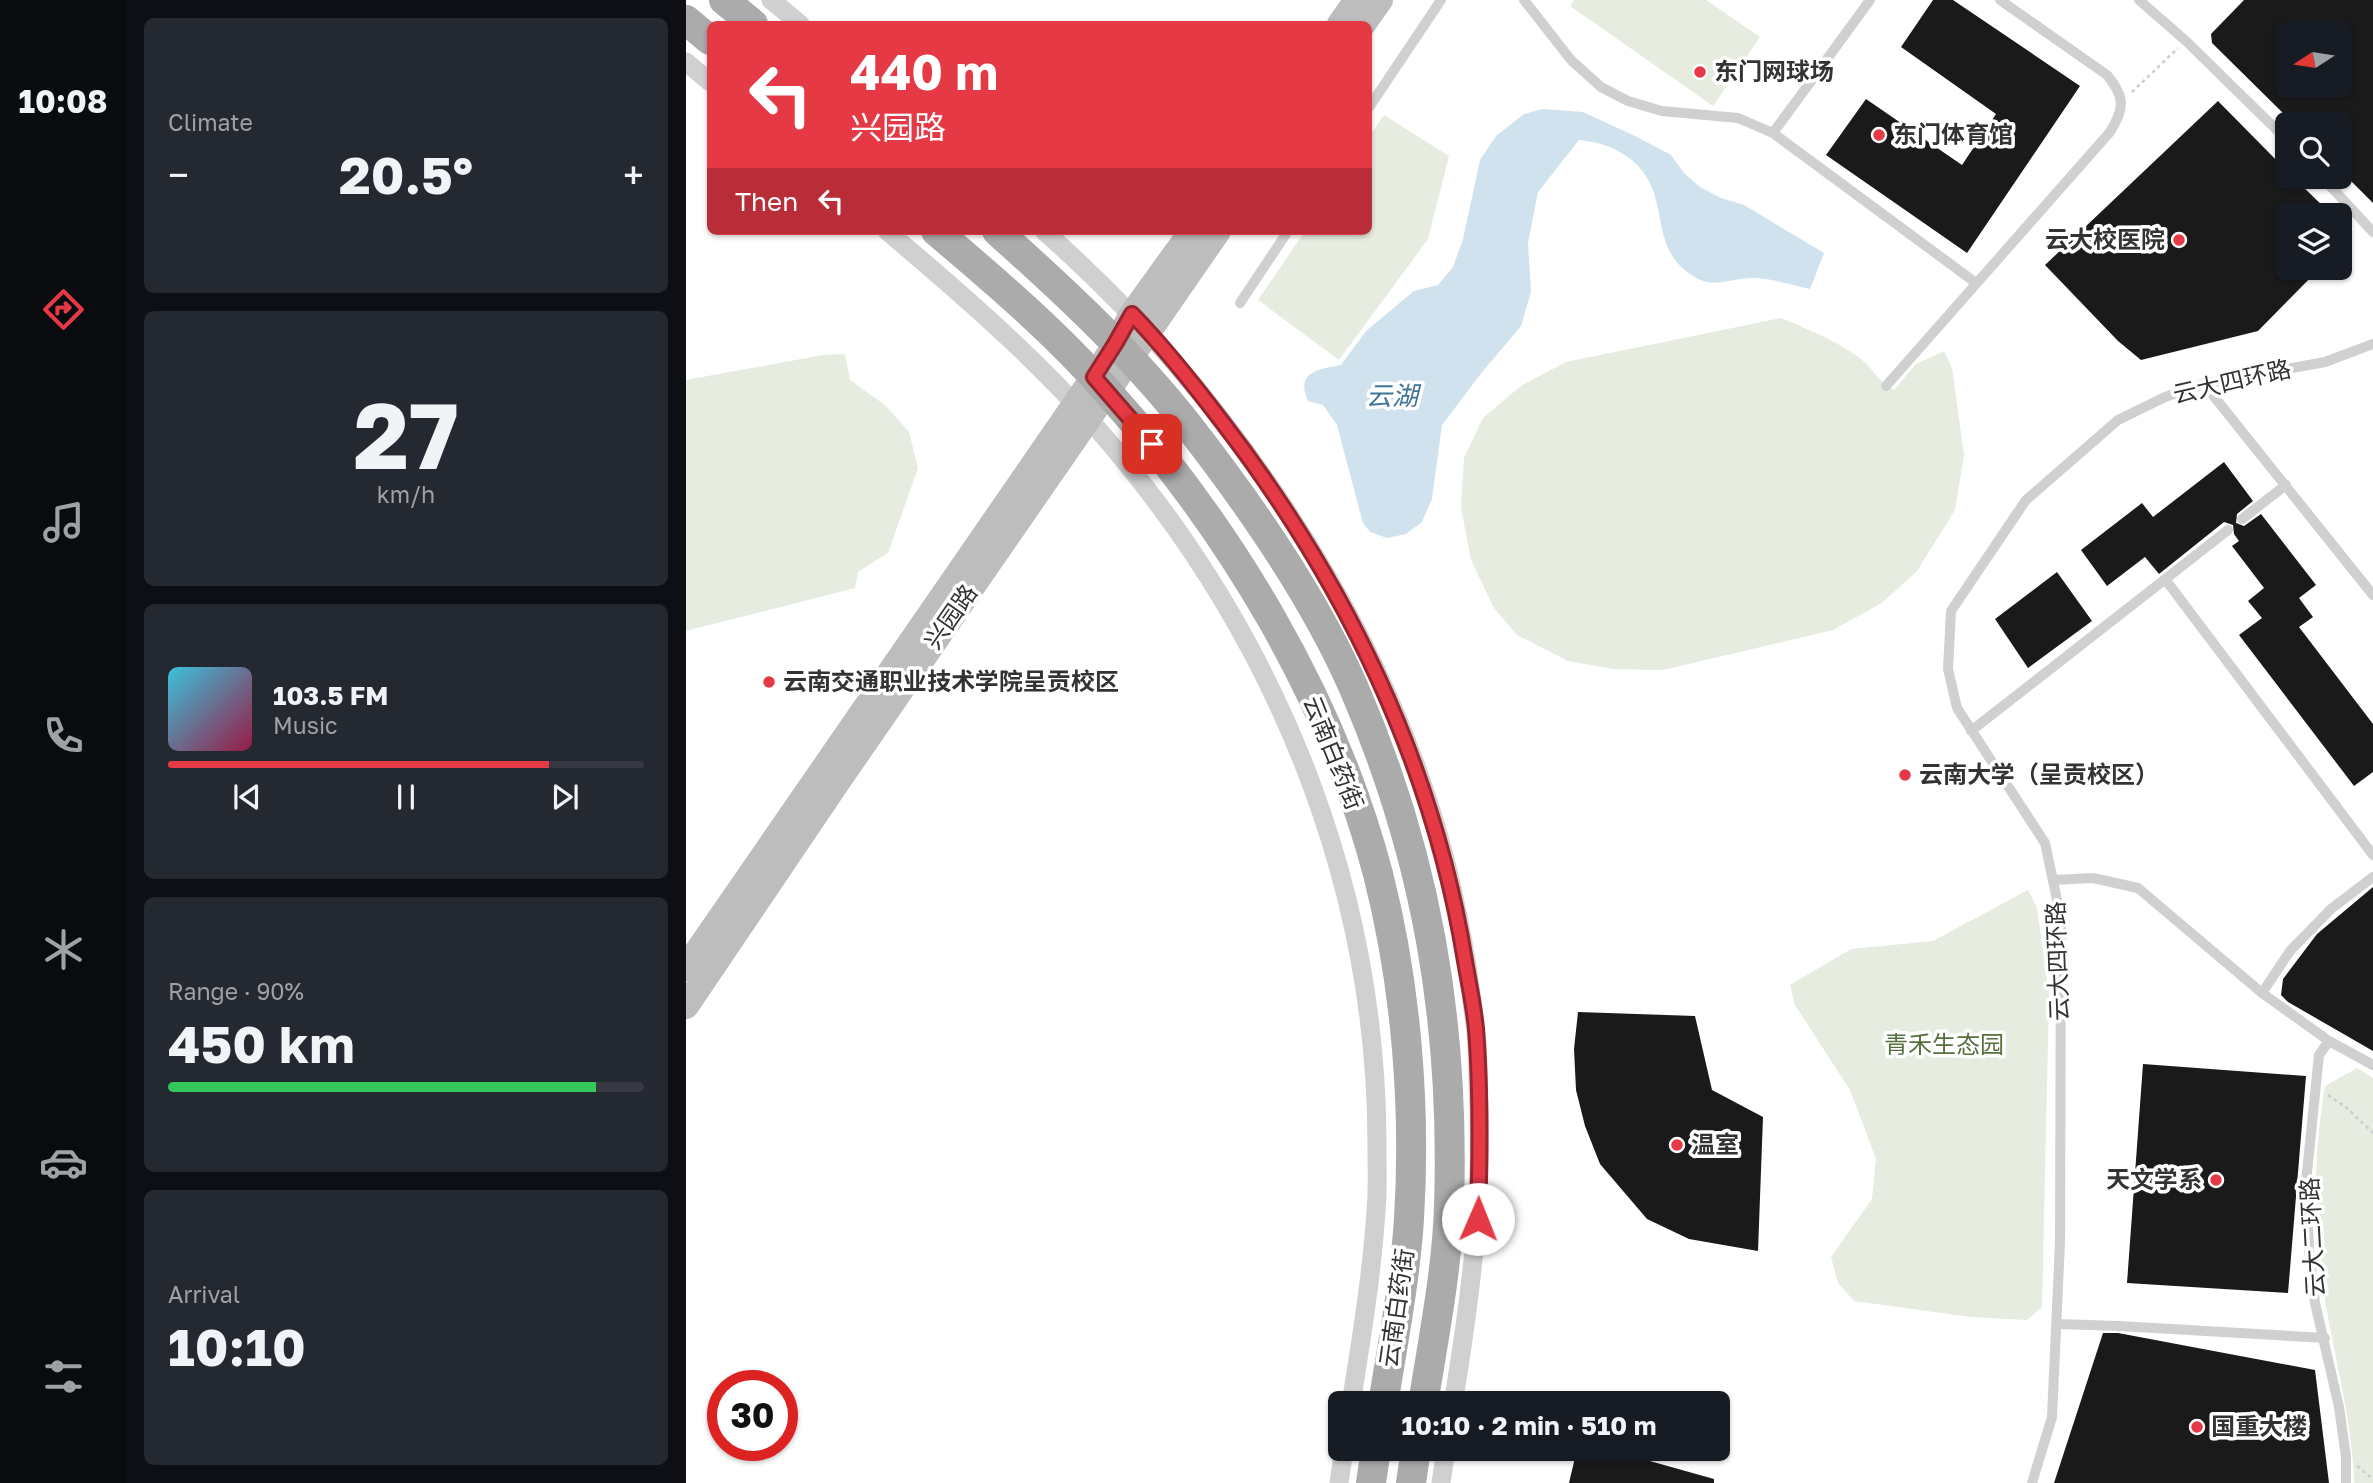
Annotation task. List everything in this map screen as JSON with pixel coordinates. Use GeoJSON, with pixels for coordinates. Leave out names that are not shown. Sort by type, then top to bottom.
{"type":"FeatureCollection","features":[{"type":"Feature","properties":{"kind":"main road"},"geometry":{"type":"LineString","coordinates":[[724,0],[749,21]]}},
{"type":"Feature","properties":{"kind":"main road"},"geometry":{"type":"LineString","coordinates":[[1342,21],[1357,0]]}},
{"type":"Feature","properties":{"kind":"main road"},"geometry":{"type":"LineString","coordinates":[[1365,21],[1380,0]]}},
{"type":"Feature","properties":{"kind":"main road"},"geometry":{"type":"LineString","coordinates":[[686,20],[707,38]]}},
{"type":"Feature","properties":{"kind":"main road","name":"云南白药街"},"geometry":{"type":"LineString","coordinates":[[941,235],[1043,326],[1100,384],[1152,444],[1198,505],[1238,561],[1282,639],[1319,710],[1351,793],[1377,873],[1396,961],[1406,1044],[1410,1131],[1409,1219],[1386,1391]]}},
{"type":"Feature","properties":{"kind":"main road","name":"云南白药街"},"geometry":{"type":"LineString","coordinates":[[1002,235],[1068,294],[1122,352],[1200,442],[1244,501],[1304,592],[1352,683],[1390,778],[1422,888],[1441,992],[1450,1101],[1449,1211],[1438,1310],[1425,1391]]}},
{"type":"Feature","properties":{"kind":"main road","name":"兴园路"},"geometry":{"type":"LineString","coordinates":[[686,968],[1122,352],[1190,235]]}},
{"type":"Feature","properties":{"kind":"main road","name":"兴园路"},"geometry":{"type":"LineString","coordinates":[[1140,323],[1216,235]]}},
{"type":"Feature","properties":{"kind":"main road","name":"兴园路"},"geometry":{"type":"LineString","coordinates":[[686,1006],[1080,412]]}},
{"type":"Feature","properties":{"kind":"main road"},"geometry":{"type":"LineString","coordinates":[[1371,1483],[1374,1461]]}},
{"type":"Feature","properties":{"kind":"main road"},"geometry":{"type":"LineString","coordinates":[[1411,1483],[1414,1461]]}},
{"type":"Feature","properties":{"kind":"street"},"geometry":{"type":"LineString","coordinates":[[771,0],[796,21]]}},
{"type":"Feature","properties":{"kind":"street"},"geometry":{"type":"LineString","coordinates":[[686,62],[707,80]]}},
{"type":"Feature","properties":{"kind":"street"},"geometry":{"type":"LineString","coordinates":[[892,235],[958,291],[1022,351],[1122,457],[1178,530],[1218,592],[1259,664],[1295,741],[1328,827],[1356,930],[1371,1024],[1377,1116],[1377,1209],[1353,1391]]}},
{"type":"Feature","properties":{"kind":"street"},"geometry":{"type":"LineString","coordinates":[[1049,235],[1140,323],[1256,465],[1308,544],[1349,617],[1398,720],[1434,820],[1459,923],[1474,1014],[1480,1126],[1478,1219],[1468,1311],[1455,1391]]}},
{"type":"Feature","properties":{"kind":"street"},"geometry":{"type":"LineString","coordinates":[[1339,1483],[1342,1461]]}},
{"type":"Feature","properties":{"kind":"street"},"geometry":{"type":"LineString","coordinates":[[1441,1483],[1444,1461]]}},
{"type":"Feature","properties":{"kind":"lane"},"geometry":{"type":"LineString","coordinates":[[1372,103],[1438,4],[1449,0]]}},
{"type":"Feature","properties":{"kind":"lane"},"geometry":{"type":"LineString","coordinates":[[1524,0],[1571,60],[1601,87],[1628,101],[1662,111],[1738,118],[1773,133],[1976,282]]}},
{"type":"Feature","properties":{"kind":"lane"},"geometry":{"type":"LineString","coordinates":[[1773,133],[1870,0]]}},
{"type":"Feature","properties":{"kind":"lane"},"geometry":{"type":"LineString","coordinates":[[1886,386],[2110,132],[2119,117],[2122,102],[2117,88],[2107,75],[2000,0]]}},
{"type":"Feature","properties":{"kind":"lane"},"geometry":{"type":"LineString","coordinates":[[2139,0],[2186,41],[2275,128]]}},
{"type":"Feature","properties":{"kind":"lane"},"geometry":{"type":"LineString","coordinates":[[2333,189],[2373,232]]}},
{"type":"Feature","properties":{"kind":"lane"},"geometry":{"type":"LineString","coordinates":[[1240,303],[1285,235]]}},
{"type":"Feature","properties":{"kind":"lane","name":"云大四环路"},"geometry":{"type":"LineString","coordinates":[[2032,1483],[2052,1417],[2057,1324],[2060,1242],[2061,919],[2045,844],[1957,708],[1948,669],[1951,611],[2026,500],[2118,420],[2165,397],[2204,384],[2325,362],[2373,344]]}},
{"type":"Feature","properties":{"kind":"lane"},"geometry":{"type":"LineString","coordinates":[[2204,384],[2373,595]]}},
{"type":"Feature","properties":{"kind":"lane"},"geometry":{"type":"LineString","coordinates":[[2242,519],[2286,485]]}},
{"type":"Feature","properties":{"kind":"lane"},"geometry":{"type":"LineString","coordinates":[[1971,731],[2228,530]]}},
{"type":"Feature","properties":{"kind":"lane"},"geometry":{"type":"LineString","coordinates":[[2165,579],[2373,855]]}},
{"type":"Feature","properties":{"kind":"lane"},"geometry":{"type":"LineString","coordinates":[[2262,993],[2290,951],[2331,909],[2373,877]]}},
{"type":"Feature","properties":{"kind":"lane"},"geometry":{"type":"LineString","coordinates":[[2053,880],[2092,878],[2138,888],[2262,993],[2329,1041],[2373,1065]]}},
{"type":"Feature","properties":{"kind":"lane","name":"云大二环路"},"geometry":{"type":"LineString","coordinates":[[2329,1041],[2319,1055],[2306,1182],[2314,1289],[2346,1457],[2346,1483]]}},
{"type":"Feature","properties":{"kind":"lane"},"geometry":{"type":"LineString","coordinates":[[2057,1324],[2325,1338]]}},
{"type":"Feature","properties":{"kind":"path"},"geometry":{"type":"LineString","coordinates":[[2122,102],[2186,41]]}},
{"type":"Feature","properties":{"kind":"path"},"geometry":{"type":"LineString","coordinates":[[2316,1088],[2347,1108],[2373,1133]]}},
{"type":"Feature","properties":{"kind":"green space","name":"东门网球场"},"geometry":{"type":"Polygon","coordinates":[[[1574,0],[1706,0],[1760,37],[1713,106],[1570,6],[1574,0]]]}},
{"type":"Feature","properties":{"kind":"green space"},"geometry":{"type":"Polygon","coordinates":[[[1384,115],[1449,156],[1428,239],[1339,360],[1258,300],[1302,235],[1372,235],[1372,133],[1384,115]]]}},
{"type":"Feature","properties":{"kind":"green space"},"geometry":{"type":"Polygon","coordinates":[[[1781,318],[1848,350],[1894,390],[1916,364],[1944,351],[1952,368],[1964,455],[1955,510],[1917,571],[1882,603],[1833,630],[1663,670],[1612,669],[1568,661],[1517,635],[1494,608],[1471,560],[1461,508],[1464,458],[1483,418],[1522,385],[1566,362],[1781,318]]]}},
{"type":"Feature","properties":{"kind":"green space"},"geometry":{"type":"Polygon","coordinates":[[[845,354],[850,380],[885,405],[909,432],[918,468],[888,553],[858,572],[855,588],[686,631],[686,380],[823,355],[845,354]]]}},
{"type":"Feature","properties":{"kind":"green space","name":"青禾生态园"},"geometry":{"type":"Polygon","coordinates":[[[2028,890],[2037,908],[2049,995],[2042,1307],[2027,1320],[1971,1317],[1854,1301],[1838,1283],[1831,1257],[1872,1199],[1876,1159],[1850,1090],[1795,1005],[1790,985],[1851,949],[1933,941],[2028,890]]]}},
{"type":"Feature","properties":{"kind":"green space"},"geometry":{"type":"Polygon","coordinates":[[[2357,1068],[2373,1078],[2373,1483],[2354,1483],[2346,1409],[2319,1263],[2316,1212],[2318,1136],[2325,1086],[2357,1068]]]}},
{"type":"Feature","properties":{"kind":"water","name":"云湖"},"geometry":{"type":"Polygon","coordinates":[[[1542,109],[1583,112],[1635,136],[1671,155],[1684,173],[1700,187],[1721,198],[1744,205],[1824,253],[1810,289],[1759,278],[1706,282],[1690,274],[1680,266],[1668,247],[1654,193],[1642,171],[1634,162],[1614,149],[1579,140],[1538,192],[1528,243],[1531,292],[1521,326],[1442,425],[1432,499],[1422,522],[1406,534],[1387,538],[1370,532],[1363,523],[1337,425],[1323,405],[1308,401],[1305,391],[1307,378],[1317,371],[1341,365],[1366,331],[1414,291],[1438,285],[1453,267],[1463,239],[1480,160],[1496,136],[1524,114],[1542,109]]]}},
{"type":"Feature","properties":{"kind":"building","name":"东门体育馆"},"geometry":{"type":"Polygon","coordinates":[[[1933,0],[1953,0],[2080,86],[1967,253],[1826,155],[1866,99],[1962,165],[1996,114],[1901,47],[1933,0]]]}},
{"type":"Feature","properties":{"kind":"building"},"geometry":{"type":"Polygon","coordinates":[[[2244,0],[2373,0],[2373,203],[2352,182],[2352,112],[2282,112],[2212,43],[2211,34],[2244,0]]]}},
{"type":"Feature","properties":{"kind":"building","name":"云大校医院"},"geometry":{"type":"Polygon","coordinates":[[[2218,101],[2275,159],[2275,189],[2305,189],[2320,203],[2275,203],[2275,280],[2308,280],[2258,331],[2141,360],[2118,341],[2045,265],[2218,101]]]}},
{"type":"Feature","properties":{"kind":"building"},"geometry":{"type":"Polygon","coordinates":[[[2224,462],[2253,501],[2237,514],[2236,523],[2244,526],[2261,514],[2316,585],[2299,598],[2313,617],[2299,627],[2373,724],[2373,772],[2354,786],[2239,635],[2262,618],[2248,601],[2264,588],[2232,546],[2239,541],[2234,534],[2233,525],[2224,522],[2159,574],[2145,557],[2107,586],[2081,550],[2142,503],[2153,517],[2224,462]]]}},
{"type":"Feature","properties":{"kind":"building"},"geometry":{"type":"Polygon","coordinates":[[[2057,572],[2092,621],[2028,668],[1995,619],[2057,572]]]}},
{"type":"Feature","properties":{"kind":"building"},"geometry":{"type":"Polygon","coordinates":[[[2373,887],[2373,1051],[2288,1002],[2281,995],[2283,979],[2317,934],[2373,887]]]}},
{"type":"Feature","properties":{"kind":"building","name":"温室"},"geometry":{"type":"Polygon","coordinates":[[[1578,1012],[1695,1016],[1712,1090],[1763,1117],[1758,1251],[1689,1239],[1647,1219],[1600,1164],[1585,1126],[1576,1090],[1574,1049],[1578,1012]]]}},
{"type":"Feature","properties":{"kind":"building","name":"天文学系"},"geometry":{"type":"Polygon","coordinates":[[[2143,1064],[2306,1076],[2288,1293],[2127,1283],[2143,1064]]]}},
{"type":"Feature","properties":{"kind":"building","name":"国重大楼"},"geometry":{"type":"Polygon","coordinates":[[[2103,1333],[2118,1333],[2315,1370],[2329,1483],[2054,1483],[2103,1333]]]}},
{"type":"Feature","properties":{"kind":"building"},"geometry":{"type":"Polygon","coordinates":[[[1574,1461],[1650,1461],[1714,1479],[1714,1483],[1569,1483],[1574,1461]]]}},
{"type":"Feature","properties":{"kind":"place","name":"东门网球场"},"geometry":{"type":"Point","coordinates":[1700,72]}},
{"type":"Feature","properties":{"kind":"place","name":"东门体育馆"},"geometry":{"type":"Point","coordinates":[1879,135]}},
{"type":"Feature","properties":{"kind":"place","name":"云大校医院"},"geometry":{"type":"Point","coordinates":[2179,240]}},
{"type":"Feature","properties":{"kind":"place","name":"云南交通职业技术学院呈贡校区"},"geometry":{"type":"Point","coordinates":[769,682]}},
{"type":"Feature","properties":{"kind":"place","name":"云南大学（呈贡校区）"},"geometry":{"type":"Point","coordinates":[1905,775]}},
{"type":"Feature","properties":{"kind":"place","name":"温室"},"geometry":{"type":"Point","coordinates":[1677,1145]}},
{"type":"Feature","properties":{"kind":"place","name":"天文学系"},"geometry":{"type":"Point","coordinates":[2216,1180]}},
{"type":"Feature","properties":{"kind":"place","name":"国重大楼"},"geometry":{"type":"Point","coordinates":[2197,1427]}},
{"type":"Feature","properties":{"kind":"route"},"geometry":{"type":"LineString","coordinates":[[1152,444],[1094,377],[1132,314],[1199,392],[1256,465],[1301,533],[1349,617],[1398,720],[1434,820],[1459,923],[1476,1027],[1480,1126],[1478,1219]]}}]}
